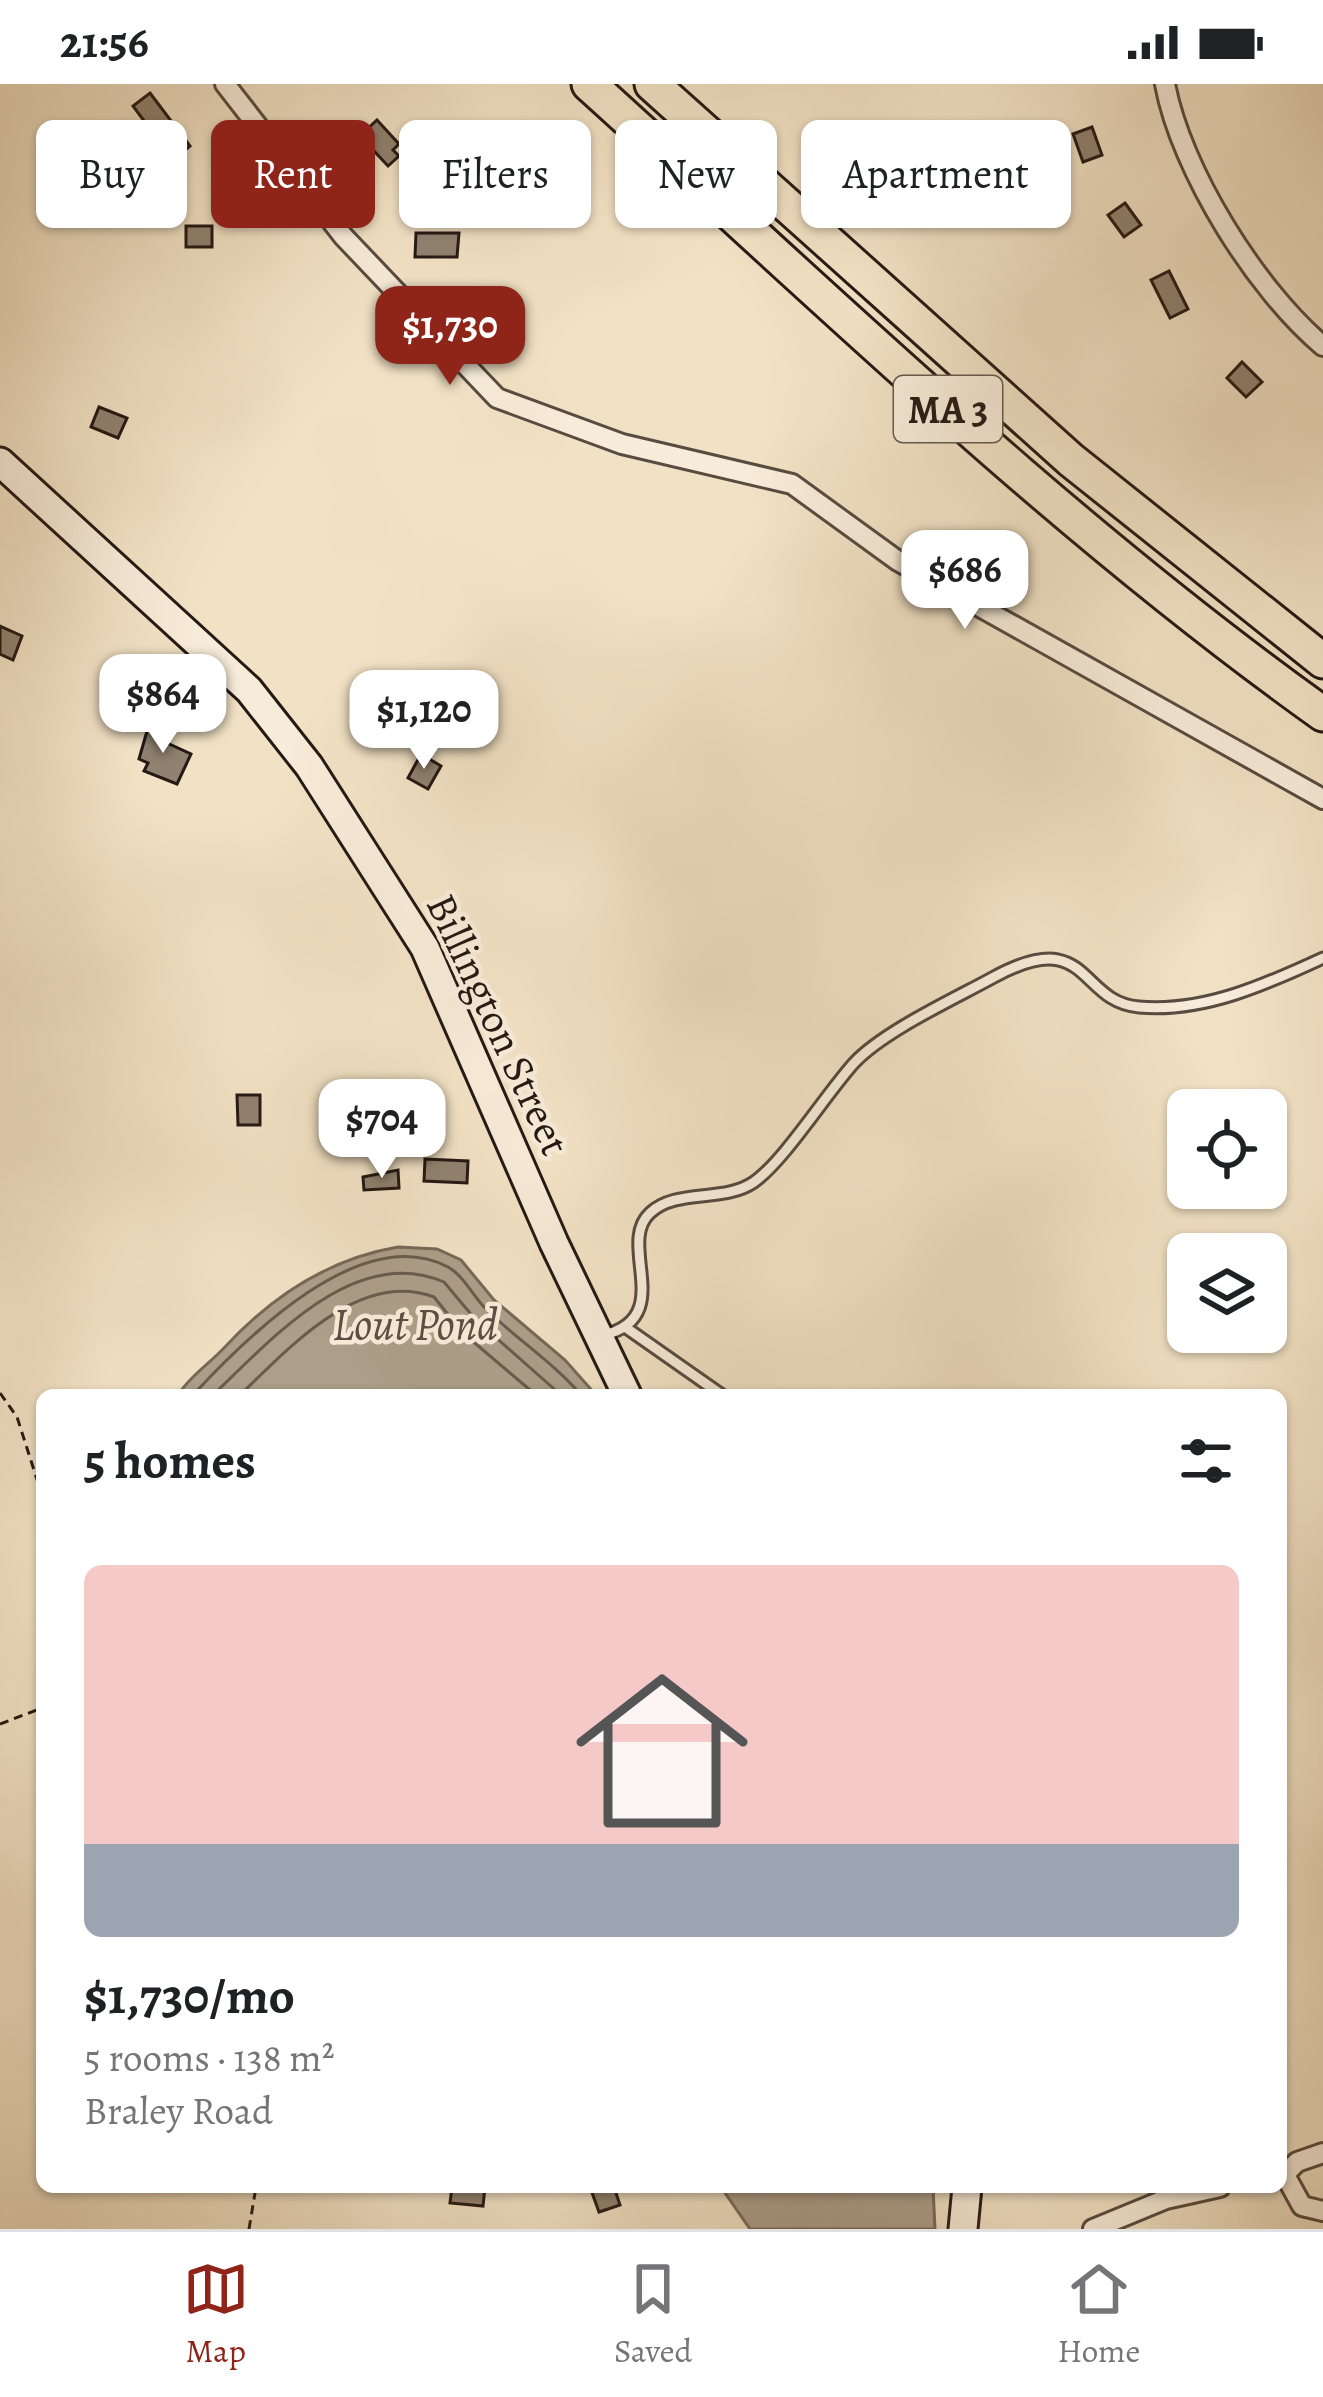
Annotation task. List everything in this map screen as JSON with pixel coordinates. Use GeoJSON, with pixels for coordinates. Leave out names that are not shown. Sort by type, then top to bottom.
{"type":"FeatureCollection","features":[{"type":"Feature","properties":{"kind":"highway","name":"MA 3"},"geometry":{"type":"LineString","coordinates":[[590,84],[978,437],[1168,596],[1323,714]]}},
{"type":"Feature","properties":{"kind":"highway","name":"MA 3"},"geometry":{"type":"LineString","coordinates":[[652,84],[1071,460],[1323,661]]}},
{"type":"Feature","properties":{"kind":"street"},"geometry":{"type":"LineString","coordinates":[[225,84],[343,236],[497,398],[622,444],[792,484],[898,561],[1323,799]]}},
{"type":"Feature","properties":{"kind":"street"},"geometry":{"type":"LineString","coordinates":[[1166,84],[1179,134],[1232,234],[1280,302],[1323,346]]}},
{"type":"Feature","properties":{"kind":"street","name":"Billington Street"},"geometry":{"type":"LineString","coordinates":[[0,462],[250,690],[309,766],[425,948],[612,1332],[626,1389]]}},
{"type":"Feature","properties":{"kind":"street"},"geometry":{"type":"LineString","coordinates":[[1287,2172],[1301,2159],[1323,2153]]}},
{"type":"Feature","properties":{"kind":"street"},"geometry":{"type":"LineString","coordinates":[[1287,2183],[1300,2204],[1323,2211]]}},
{"type":"Feature","properties":{"kind":"street"},"geometry":{"type":"LineString","coordinates":[[963,2229],[967,2193]]}},
{"type":"Feature","properties":{"kind":"street"},"geometry":{"type":"LineString","coordinates":[[1094,2229],[1193,2193]]}},
{"type":"Feature","properties":{"kind":"lane"},"geometry":{"type":"LineString","coordinates":[[712,1389],[612,1332],[638,1312],[642,1293],[638,1232],[646,1216],[660,1205],[757,1181],[858,1058],[995,976],[1036,962],[1072,962],[1122,1003],[1152,1007],[1230,997],[1323,958]]}},
{"type":"Feature","properties":{"kind":"path"},"geometry":{"type":"LineString","coordinates":[[0,1393],[16,1417],[36,1478]]}},
{"type":"Feature","properties":{"kind":"path"},"geometry":{"type":"LineString","coordinates":[[0,1724],[36,1710]]}},
{"type":"Feature","properties":{"kind":"path"},"geometry":{"type":"LineString","coordinates":[[249,2229],[255,2193]]}},
{"type":"Feature","properties":{"kind":"water","name":"Lout Pond"},"geometry":{"type":"Polygon","coordinates":[[[398,1247],[437,1249],[461,1260],[494,1300],[565,1360],[591,1389],[183,1389],[281,1297],[324,1271],[398,1247]]]}},
{"type":"Feature","properties":{"kind":"water"},"geometry":{"type":"Polygon","coordinates":[[[725,2193],[933,2193],[935,2229],[750,2229],[725,2193]]]}},
{"type":"Feature","properties":{"kind":"building"},"geometry":{"type":"Polygon","coordinates":[[[150,93],[170,120],[143,120],[133,106],[150,93]]]}},
{"type":"Feature","properties":{"kind":"building"},"geometry":{"type":"Polygon","coordinates":[[[375,122],[399,144],[393,150],[399,156],[388,166],[375,152],[375,122]]]}},
{"type":"Feature","properties":{"kind":"building"},"geometry":{"type":"Polygon","coordinates":[[[1092,127],[1102,155],[1083,162],[1073,134],[1092,127]]]}},
{"type":"Feature","properties":{"kind":"building"},"geometry":{"type":"Polygon","coordinates":[[[1125,203],[1141,225],[1124,237],[1108,215],[1125,203]]]}},
{"type":"Feature","properties":{"kind":"building"},"geometry":{"type":"Polygon","coordinates":[[[187,226],[211,226],[212,247],[186,247],[187,226]]]}},
{"type":"Feature","properties":{"kind":"building"},"geometry":{"type":"Polygon","coordinates":[[[416,233],[459,233],[457,257],[415,257],[416,233]]]}},
{"type":"Feature","properties":{"kind":"building"},"geometry":{"type":"Polygon","coordinates":[[[1169,271],[1188,309],[1170,318],[1151,280],[1169,271]]]}},
{"type":"Feature","properties":{"kind":"building"},"geometry":{"type":"Polygon","coordinates":[[[1242,362],[1262,382],[1246,397],[1227,378],[1242,362]]]}},
{"type":"Feature","properties":{"kind":"building"},"geometry":{"type":"Polygon","coordinates":[[[99,407],[127,418],[118,438],[91,427],[99,407]]]}},
{"type":"Feature","properties":{"kind":"building"},"geometry":{"type":"Polygon","coordinates":[[[0,626],[22,636],[13,660],[0,654],[0,626]]]}},
{"type":"Feature","properties":{"kind":"building"},"geometry":{"type":"Polygon","coordinates":[[[149,724],[169,732],[165,742],[191,754],[177,784],[144,771],[148,763],[139,759],[149,724]]]}},
{"type":"Feature","properties":{"kind":"building"},"geometry":{"type":"Polygon","coordinates":[[[421,754],[441,766],[428,789],[408,778],[421,754]]]}},
{"type":"Feature","properties":{"kind":"building"},"geometry":{"type":"Polygon","coordinates":[[[237,1095],[260,1095],[260,1125],[238,1125],[237,1095]]]}},
{"type":"Feature","properties":{"kind":"building"},"geometry":{"type":"Polygon","coordinates":[[[425,1159],[468,1161],[467,1183],[424,1181],[425,1159]]]}},
{"type":"Feature","properties":{"kind":"building"},"geometry":{"type":"Polygon","coordinates":[[[398,1170],[399,1188],[364,1190],[363,1177],[398,1170]]]}},
{"type":"Feature","properties":{"kind":"building"},"geometry":{"type":"Polygon","coordinates":[[[451,2193],[484,2193],[483,2206],[450,2203],[451,2193]]]}},
{"type":"Feature","properties":{"kind":"building"},"geometry":{"type":"Polygon","coordinates":[[[592,2193],[616,2193],[620,2205],[599,2212],[592,2193]]]}}]}
